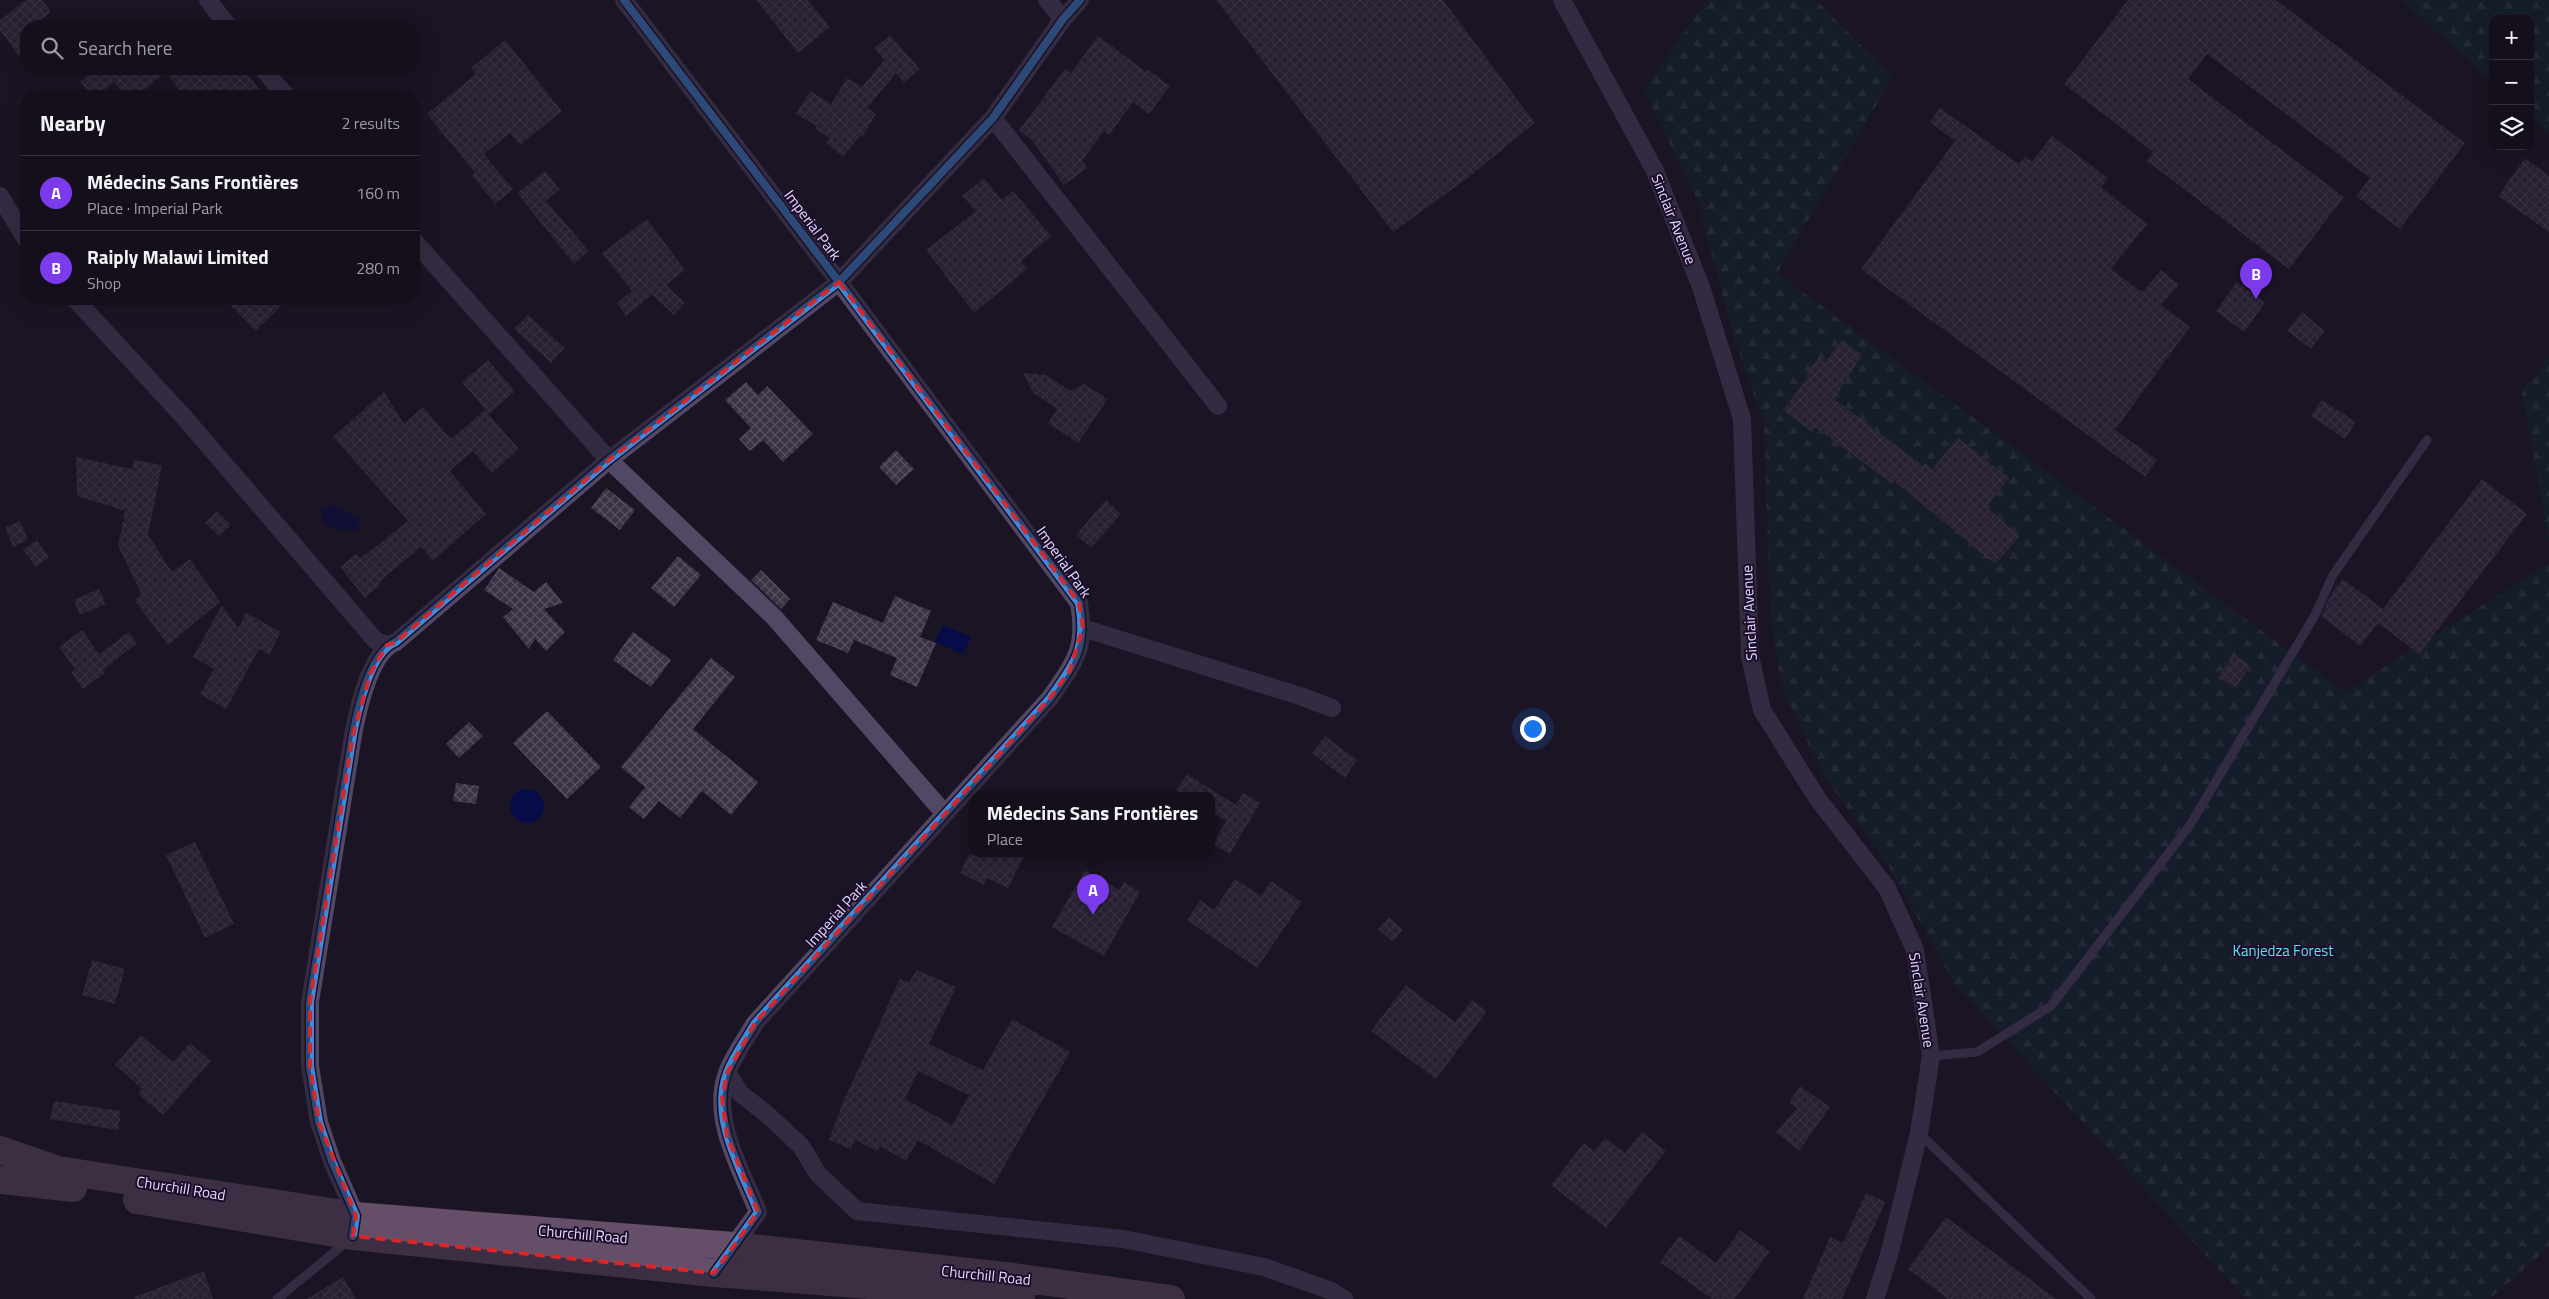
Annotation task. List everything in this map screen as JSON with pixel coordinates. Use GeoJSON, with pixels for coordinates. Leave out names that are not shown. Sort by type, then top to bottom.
{"type":"FeatureCollection","features":[{"type":"Feature","properties":{"kind":"highway","name":"Churchill Road"},"geometry":{"type":"LineString","coordinates":[[0,1150],[58,1170],[354,1226],[734,1246],[1007,1292]]}},
{"type":"Feature","properties":{"kind":"highway","name":"Churchill Road"},"geometry":{"type":"LineString","coordinates":[[0,1180],[52,1184],[714,1273],[1007,1292],[1171,1299]]}},
{"type":"Feature","properties":{"kind":"street"},"geometry":{"type":"LineString","coordinates":[[208,0],[223,20]]}},
{"type":"Feature","properties":{"kind":"street","name":"Imperial Park"},"geometry":{"type":"LineString","coordinates":[[624,0],[839,282],[1079,603],[1084,628],[1080,650],[1050,698],[755,1023],[727,1073],[722,1098],[727,1136],[758,1212],[714,1273]]}},
{"type":"Feature","properties":{"kind":"street"},"geometry":{"type":"LineString","coordinates":[[1047,0],[1063,20]]}},
{"type":"Feature","properties":{"kind":"street"},"geometry":{"type":"LineString","coordinates":[[81,305],[183,416],[376,641],[386,645],[396,642],[609,460],[839,282],[993,118],[1063,20],[1080,0]]}},
{"type":"Feature","properties":{"kind":"street","name":"Sinclair Avenue"},"geometry":{"type":"LineString","coordinates":[[1562,0],[1655,171],[1701,287],[1742,419],[1750,656],[1762,710],[1817,798],[1887,888],[1916,950],[1931,1056],[1919,1134],[1889,1255],[1875,1299]]}},
{"type":"Feature","properties":{"kind":"street"},"geometry":{"type":"LineString","coordinates":[[267,75],[281,90]]}},
{"type":"Feature","properties":{"kind":"street"},"geometry":{"type":"LineString","coordinates":[[993,118],[1218,406]]}},
{"type":"Feature","properties":{"kind":"street"},"geometry":{"type":"LineString","coordinates":[[0,196],[20,229]]}},
{"type":"Feature","properties":{"kind":"street"},"geometry":{"type":"LineString","coordinates":[[420,248],[609,460],[774,617],[945,814]]}},
{"type":"Feature","properties":{"kind":"street"},"geometry":{"type":"LineString","coordinates":[[1084,628],[1300,696],[1332,708]]}},
{"type":"Feature","properties":{"kind":"street"},"geometry":{"type":"LineString","coordinates":[[354,1226],[319,1122],[310,1066],[310,1002],[353,735],[360,704],[370,674],[386,645]]}},
{"type":"Feature","properties":{"kind":"street"},"geometry":{"type":"LineString","coordinates":[[727,1073],[740,1093],[769,1116],[801,1146],[818,1174],[857,1211],[1123,1239],[1264,1268],[1328,1290],[1344,1299]]}},
{"type":"Feature","properties":{"kind":"lane"},"geometry":{"type":"LineString","coordinates":[[1931,1056],[1977,1052],[2051,1006],[2190,825],[2315,615],[2333,575],[2428,440]]}},
{"type":"Feature","properties":{"kind":"lane"},"geometry":{"type":"LineString","coordinates":[[1919,1134],[2091,1299]]}},
{"type":"Feature","properties":{"kind":"lane"},"geometry":{"type":"LineString","coordinates":[[277,1299],[354,1226]]}},
{"type":"Feature","properties":{"kind":"highlighted area"},"geometry":{"type":"Polygon","coordinates":[[[839,282],[1079,603],[1083,628],[1070,670],[1050,698],[755,1023],[727,1073],[722,1098],[727,1136],[758,1212],[714,1273],[353,1236],[356,1216],[319,1122],[310,1066],[310,1002],[353,735],[370,674],[387,645],[396,642],[609,460],[839,282]]]}},
{"type":"Feature","properties":{"kind":"green space","name":"Kanjedza Forest"},"geometry":{"type":"Polygon","coordinates":[[[1707,0],[1816,0],[1893,77],[1777,273],[2345,692],[2549,563],[2549,1247],[2490,1299],[2246,1299],[1954,983],[1889,867],[1821,772],[1781,685],[1770,611],[1764,422],[1735,342],[1698,202],[1644,90],[1707,0]]]}},
{"type":"Feature","properties":{"kind":"green space"},"geometry":{"type":"Polygon","coordinates":[[[2401,0],[2549,0],[2549,133],[2534,120],[2534,15],[2489,15],[2489,78],[2401,0]]]}},
{"type":"Feature","properties":{"kind":"green space"},"geometry":{"type":"Polygon","coordinates":[[[2549,357],[2549,541],[2522,392],[2549,357]]]}},
{"type":"Feature","properties":{"kind":"shaded area"},"geometry":{"type":"Polygon","coordinates":[[[335,505],[349,514],[361,518],[356,531],[340,530],[324,524],[320,508],[335,505]]]}},
{"type":"Feature","properties":{"kind":"shaded area"},"geometry":{"type":"Polygon","coordinates":[[[943,625],[971,637],[963,654],[935,642],[943,625]]]}},
{"type":"Feature","properties":{"kind":"shaded area"},"geometry":{"type":"Polygon","coordinates":[[[527,789],[539,794],[544,806],[539,818],[527,823],[515,818],[510,806],[515,794],[527,789]]]}},
{"type":"Feature","properties":{"kind":"building"},"geometry":{"type":"Polygon","coordinates":[[[26,0],[42,0],[51,12],[40,20],[20,20],[20,58],[0,30],[0,20],[26,0]]]}},
{"type":"Feature","properties":{"kind":"building"},"geometry":{"type":"Polygon","coordinates":[[[756,0],[808,0],[830,27],[798,53],[756,0]]]}},
{"type":"Feature","properties":{"kind":"building"},"geometry":{"type":"Polygon","coordinates":[[[1216,0],[1443,0],[1535,123],[1469,177],[1393,232],[1216,0]]]}},
{"type":"Feature","properties":{"kind":"building"},"geometry":{"type":"Polygon","coordinates":[[[2128,0],[2276,0],[2465,143],[2400,229],[2356,196],[2370,178],[2207,54],[2188,79],[2344,197],[2289,269],[2147,161],[2153,152],[2064,84],[2128,0]]]}},
{"type":"Feature","properties":{"kind":"building"},"geometry":{"type":"Polygon","coordinates":[[[890,35],[920,69],[904,83],[896,73],[867,108],[876,114],[862,137],[860,136],[843,157],[826,143],[830,138],[815,129],[817,126],[796,114],[810,91],[831,104],[847,78],[862,87],[884,60],[874,48],[890,35]]]}},
{"type":"Feature","properties":{"kind":"building"},"geometry":{"type":"Polygon","coordinates":[[[1098,36],[1145,71],[1147,69],[1170,86],[1149,114],[1133,102],[1109,135],[1104,131],[1082,161],[1087,168],[1064,185],[1031,139],[1019,130],[1065,69],[1071,73],[1098,36]]]}},
{"type":"Feature","properties":{"kind":"building"},"geometry":{"type":"Polygon","coordinates":[[[505,40],[562,111],[520,145],[510,133],[484,154],[513,189],[495,204],[472,175],[475,173],[427,114],[476,74],[471,68],[505,40]]]}},
{"type":"Feature","properties":{"kind":"building"},"geometry":{"type":"Polygon","coordinates":[[[89,75],[162,75],[144,90],[121,90],[114,82],[104,90],[87,90],[80,82],[89,75]]]}},
{"type":"Feature","properties":{"kind":"building"},"geometry":{"type":"Polygon","coordinates":[[[168,75],[248,75],[260,90],[180,90],[168,75]]]}},
{"type":"Feature","properties":{"kind":"building"},"geometry":{"type":"Polygon","coordinates":[[[1940,108],[2019,164],[2025,156],[2032,162],[2052,136],[2108,178],[2101,187],[2147,224],[2111,269],[2142,292],[2161,270],[2179,285],[2161,305],[2190,327],[2115,430],[2157,460],[2145,477],[1861,269],[1955,141],[1930,122],[1940,108]]]}},
{"type":"Feature","properties":{"kind":"building"},"geometry":{"type":"Polygon","coordinates":[[[2525,158],[2549,176],[2549,232],[2498,196],[2525,158]]]}},
{"type":"Feature","properties":{"kind":"building"},"geometry":{"type":"Polygon","coordinates":[[[545,171],[560,190],[546,201],[589,251],[574,264],[517,193],[545,171]]]}},
{"type":"Feature","properties":{"kind":"building"},"geometry":{"type":"Polygon","coordinates":[[[984,178],[1002,200],[1013,191],[1051,236],[1021,261],[1027,269],[974,313],[926,250],[976,211],[962,196],[984,178]]]}},
{"type":"Feature","properties":{"kind":"building"},"geometry":{"type":"Polygon","coordinates":[[[647,219],[685,270],[666,285],[685,303],[674,315],[652,295],[626,316],[617,303],[632,291],[602,253],[647,219]]]}},
{"type":"Feature","properties":{"kind":"building"},"geometry":{"type":"Polygon","coordinates":[[[2237,282],[2265,303],[2244,332],[2216,311],[2237,282]]]}},
{"type":"Feature","properties":{"kind":"building"},"geometry":{"type":"Polygon","coordinates":[[[230,305],[282,305],[256,331],[230,305]]]}},
{"type":"Feature","properties":{"kind":"building"},"geometry":{"type":"Polygon","coordinates":[[[2302,312],[2325,331],[2311,349],[2287,331],[2302,312]]]}},
{"type":"Feature","properties":{"kind":"building"},"geometry":{"type":"Polygon","coordinates":[[[528,315],[565,348],[551,363],[514,329],[528,315]]]}},
{"type":"Feature","properties":{"kind":"building"},"geometry":{"type":"Polygon","coordinates":[[[1842,340],[1862,355],[1834,399],[1923,466],[1925,463],[1932,469],[1958,438],[2009,478],[1986,507],[2020,536],[1995,564],[1894,481],[1892,484],[1816,427],[1812,432],[1783,410],[1808,377],[1806,375],[1819,357],[1826,361],[1842,340]]]}},
{"type":"Feature","properties":{"kind":"building"},"geometry":{"type":"Polygon","coordinates":[[[488,360],[515,391],[489,414],[462,382],[488,360]]]}},
{"type":"Feature","properties":{"kind":"building"},"geometry":{"type":"Polygon","coordinates":[[[1023,373],[1045,375],[1071,391],[1084,384],[1108,399],[1078,443],[1048,423],[1057,409],[1033,393],[1023,373]]]}},
{"type":"Feature","properties":{"kind":"building"},"geometry":{"type":"Polygon","coordinates":[[[746,382],[758,395],[767,386],[813,434],[783,462],[763,440],[750,451],[739,439],[751,428],[725,400],[746,382]]]}},
{"type":"Feature","properties":{"kind":"building"},"geometry":{"type":"Polygon","coordinates":[[[384,392],[404,424],[423,407],[451,439],[485,410],[519,449],[492,473],[473,451],[450,471],[486,514],[433,561],[421,547],[379,582],[381,584],[365,598],[340,567],[356,554],[360,559],[408,521],[333,437],[384,392]]]}},
{"type":"Feature","properties":{"kind":"building"},"geometry":{"type":"Polygon","coordinates":[[[2322,400],[2356,422],[2345,439],[2311,416],[2322,400]]]}},
{"type":"Feature","properties":{"kind":"building"},"geometry":{"type":"Polygon","coordinates":[[[896,450],[914,469],[896,485],[879,467],[896,450]]]}},
{"type":"Feature","properties":{"kind":"building"},"geometry":{"type":"Polygon","coordinates":[[[76,457],[132,469],[134,460],[162,465],[148,535],[172,572],[190,559],[220,602],[168,645],[135,601],[141,593],[118,546],[125,511],[77,496],[76,457]]]}},
{"type":"Feature","properties":{"kind":"building"},"geometry":{"type":"Polygon","coordinates":[[[2482,479],[2527,514],[2419,654],[2378,623],[2360,646],[2321,616],[2331,594],[2343,579],[2383,609],[2482,479]]]}},
{"type":"Feature","properties":{"kind":"building"},"geometry":{"type":"Polygon","coordinates":[[[606,488],[635,510],[620,530],[591,508],[606,488]]]}},
{"type":"Feature","properties":{"kind":"building"},"geometry":{"type":"Polygon","coordinates":[[[1106,500],[1121,514],[1091,548],[1076,535],[1106,500]]]}},
{"type":"Feature","properties":{"kind":"building"},"geometry":{"type":"Polygon","coordinates":[[[217,511],[231,525],[219,536],[205,523],[217,511]]]}},
{"type":"Feature","properties":{"kind":"building"},"geometry":{"type":"Polygon","coordinates":[[[20,521],[28,540],[13,547],[5,527],[20,521]]]}},
{"type":"Feature","properties":{"kind":"building"},"geometry":{"type":"Polygon","coordinates":[[[37,540],[49,557],[36,567],[23,550],[37,540]]]}},
{"type":"Feature","properties":{"kind":"building"},"geometry":{"type":"Polygon","coordinates":[[[678,556],[701,575],[674,607],[651,588],[678,556]]]}},
{"type":"Feature","properties":{"kind":"building"},"geometry":{"type":"Polygon","coordinates":[[[499,568],[534,592],[546,582],[563,603],[544,609],[565,632],[546,651],[535,639],[529,649],[503,617],[513,609],[484,590],[499,568]]]}},
{"type":"Feature","properties":{"kind":"building"},"geometry":{"type":"Polygon","coordinates":[[[761,570],[790,599],[781,609],[751,580],[761,570]]]}},
{"type":"Feature","properties":{"kind":"building"},"geometry":{"type":"Polygon","coordinates":[[[99,589],[106,604],[80,615],[74,600],[99,589]]]}},
{"type":"Feature","properties":{"kind":"building"},"geometry":{"type":"Polygon","coordinates":[[[895,596],[931,611],[920,637],[936,643],[917,687],[890,675],[897,658],[854,640],[848,653],[816,640],[833,602],[883,623],[895,596]]]}},
{"type":"Feature","properties":{"kind":"building"},"geometry":{"type":"Polygon","coordinates":[[[222,605],[238,628],[246,613],[281,632],[269,655],[259,649],[226,709],[200,694],[214,669],[193,657],[222,605]]]}},
{"type":"Feature","properties":{"kind":"building"},"geometry":{"type":"Polygon","coordinates":[[[82,630],[99,654],[129,632],[137,643],[103,670],[105,673],[83,689],[71,672],[75,669],[59,647],[82,630]]]}},
{"type":"Feature","properties":{"kind":"building"},"geometry":{"type":"Polygon","coordinates":[[[633,632],[671,660],[651,687],[613,660],[633,632]]]}},
{"type":"Feature","properties":{"kind":"building"},"geometry":{"type":"Polygon","coordinates":[[[2234,654],[2250,666],[2236,688],[2218,678],[2234,654]]]}},
{"type":"Feature","properties":{"kind":"building"},"geometry":{"type":"Polygon","coordinates":[[[711,658],[735,677],[693,729],[758,782],[731,815],[702,791],[680,818],[659,801],[644,819],[629,807],[645,787],[621,767],[711,658]]]}},
{"type":"Feature","properties":{"kind":"building"},"geometry":{"type":"Polygon","coordinates":[[[547,711],[601,767],[567,799],[513,743],[547,711]]]}},
{"type":"Feature","properties":{"kind":"building"},"geometry":{"type":"Polygon","coordinates":[[[469,722],[483,736],[459,758],[446,744],[469,722]]]}},
{"type":"Feature","properties":{"kind":"building"},"geometry":{"type":"Polygon","coordinates":[[[1325,736],[1357,760],[1345,778],[1312,753],[1325,736]]]}},
{"type":"Feature","properties":{"kind":"building"},"geometry":{"type":"Polygon","coordinates":[[[1187,774],[1236,805],[1243,793],[1260,803],[1230,854],[1215,845],[1215,840],[1226,821],[1215,814],[1215,792],[1179,792],[1176,790],[1187,774]]]}},
{"type":"Feature","properties":{"kind":"building"},"geometry":{"type":"Polygon","coordinates":[[[456,783],[479,786],[476,804],[453,801],[456,783]]]}},
{"type":"Feature","properties":{"kind":"building"},"geometry":{"type":"Polygon","coordinates":[[[195,842],[234,924],[205,938],[166,855],[195,842]]]}},
{"type":"Feature","properties":{"kind":"building"},"geometry":{"type":"Polygon","coordinates":[[[969,854],[970,857],[1024,857],[1008,888],[987,878],[984,885],[960,873],[969,854]]]}},
{"type":"Feature","properties":{"kind":"building"},"geometry":{"type":"Polygon","coordinates":[[[1085,870],[1120,890],[1124,882],[1140,892],[1104,956],[1052,927],[1085,870]]]}},
{"type":"Feature","properties":{"kind":"building"},"geometry":{"type":"Polygon","coordinates":[[[1235,879],[1261,896],[1271,881],[1302,902],[1257,968],[1187,920],[1200,900],[1214,910],[1235,879]]]}},
{"type":"Feature","properties":{"kind":"building"},"geometry":{"type":"Polygon","coordinates":[[[1389,917],[1403,930],[1393,942],[1378,929],[1389,917]]]}},
{"type":"Feature","properties":{"kind":"building"},"geometry":{"type":"Polygon","coordinates":[[[92,960],[125,969],[115,1004],[82,995],[92,960]]]}},
{"type":"Feature","properties":{"kind":"building"},"geometry":{"type":"Polygon","coordinates":[[[917,970],[956,987],[929,1044],[983,1070],[1012,1019],[1070,1052],[994,1184],[918,1140],[906,1161],[880,1146],[878,1151],[855,1140],[851,1149],[829,1140],[843,1102],[900,979],[909,982],[917,970]],[[918,1071],[905,1099],[952,1125],[969,1095],[918,1071]]]}},
{"type":"Feature","properties":{"kind":"building"},"geometry":{"type":"Polygon","coordinates":[[[1406,985],[1455,1022],[1472,1000],[1487,1011],[1436,1079],[1371,1031],[1406,985]]]}},
{"type":"Feature","properties":{"kind":"building"},"geometry":{"type":"Polygon","coordinates":[[[141,1035],[173,1062],[190,1043],[211,1061],[163,1115],[138,1094],[142,1089],[115,1065],[141,1035]]]}},
{"type":"Feature","properties":{"kind":"building"},"geometry":{"type":"Polygon","coordinates":[[[1800,1086],[1830,1107],[1799,1151],[1776,1132],[1797,1108],[1789,1103],[1800,1086]]]}},
{"type":"Feature","properties":{"kind":"building"},"geometry":{"type":"Polygon","coordinates":[[[54,1101],[121,1111],[118,1130],[50,1119],[54,1101]]]}},
{"type":"Feature","properties":{"kind":"building"},"geometry":{"type":"Polygon","coordinates":[[[1642,1132],[1666,1151],[1606,1228],[1551,1185],[1584,1143],[1594,1151],[1605,1138],[1625,1153],[1642,1132]]]}},
{"type":"Feature","properties":{"kind":"building"},"geometry":{"type":"Polygon","coordinates":[[[1866,1193],[1885,1202],[1842,1299],[1803,1299],[1830,1237],[1843,1243],[1866,1193]]]}},
{"type":"Feature","properties":{"kind":"building"},"geometry":{"type":"Polygon","coordinates":[[[1946,1217],[2056,1299],[1948,1299],[1908,1269],[1946,1217]]]}},
{"type":"Feature","properties":{"kind":"building"},"geometry":{"type":"Polygon","coordinates":[[[1740,1230],[1770,1251],[1735,1299],[1712,1299],[1660,1262],[1679,1236],[1716,1263],[1740,1230]]]}},
{"type":"Feature","properties":{"kind":"building"},"geometry":{"type":"Polygon","coordinates":[[[204,1271],[213,1299],[135,1299],[134,1297],[204,1271]]]}},
{"type":"Feature","properties":{"kind":"building"},"geometry":{"type":"Polygon","coordinates":[[[343,1277],[356,1299],[307,1299],[343,1277]]]}},
{"type":"Feature","properties":{"kind":"cycle path"},"geometry":{"type":"LineString","coordinates":[[624,0],[839,282],[1079,603],[1081,619],[1080,643],[1077,654],[1050,698],[755,1023],[736,1054],[727,1073],[723,1090],[722,1108],[730,1144],[758,1212],[714,1273]]}},
{"type":"Feature","properties":{"kind":"cycle path"},"geometry":{"type":"LineString","coordinates":[[353,1236],[356,1216],[332,1161],[319,1122],[310,1066],[310,1002],[353,735],[362,697],[372,669],[379,657],[387,648],[609,460],[839,282],[993,118],[1063,19],[1080,0]]}},
{"type":"Feature","properties":{"kind":"place","name":"Raiply Malawi Limited"},"geometry":{"type":"Point","coordinates":[2256,299]}},
{"type":"Feature","properties":{"kind":"place","name":"Médecins Sans Frontières"},"geometry":{"type":"Point","coordinates":[1093,915]}}]}
